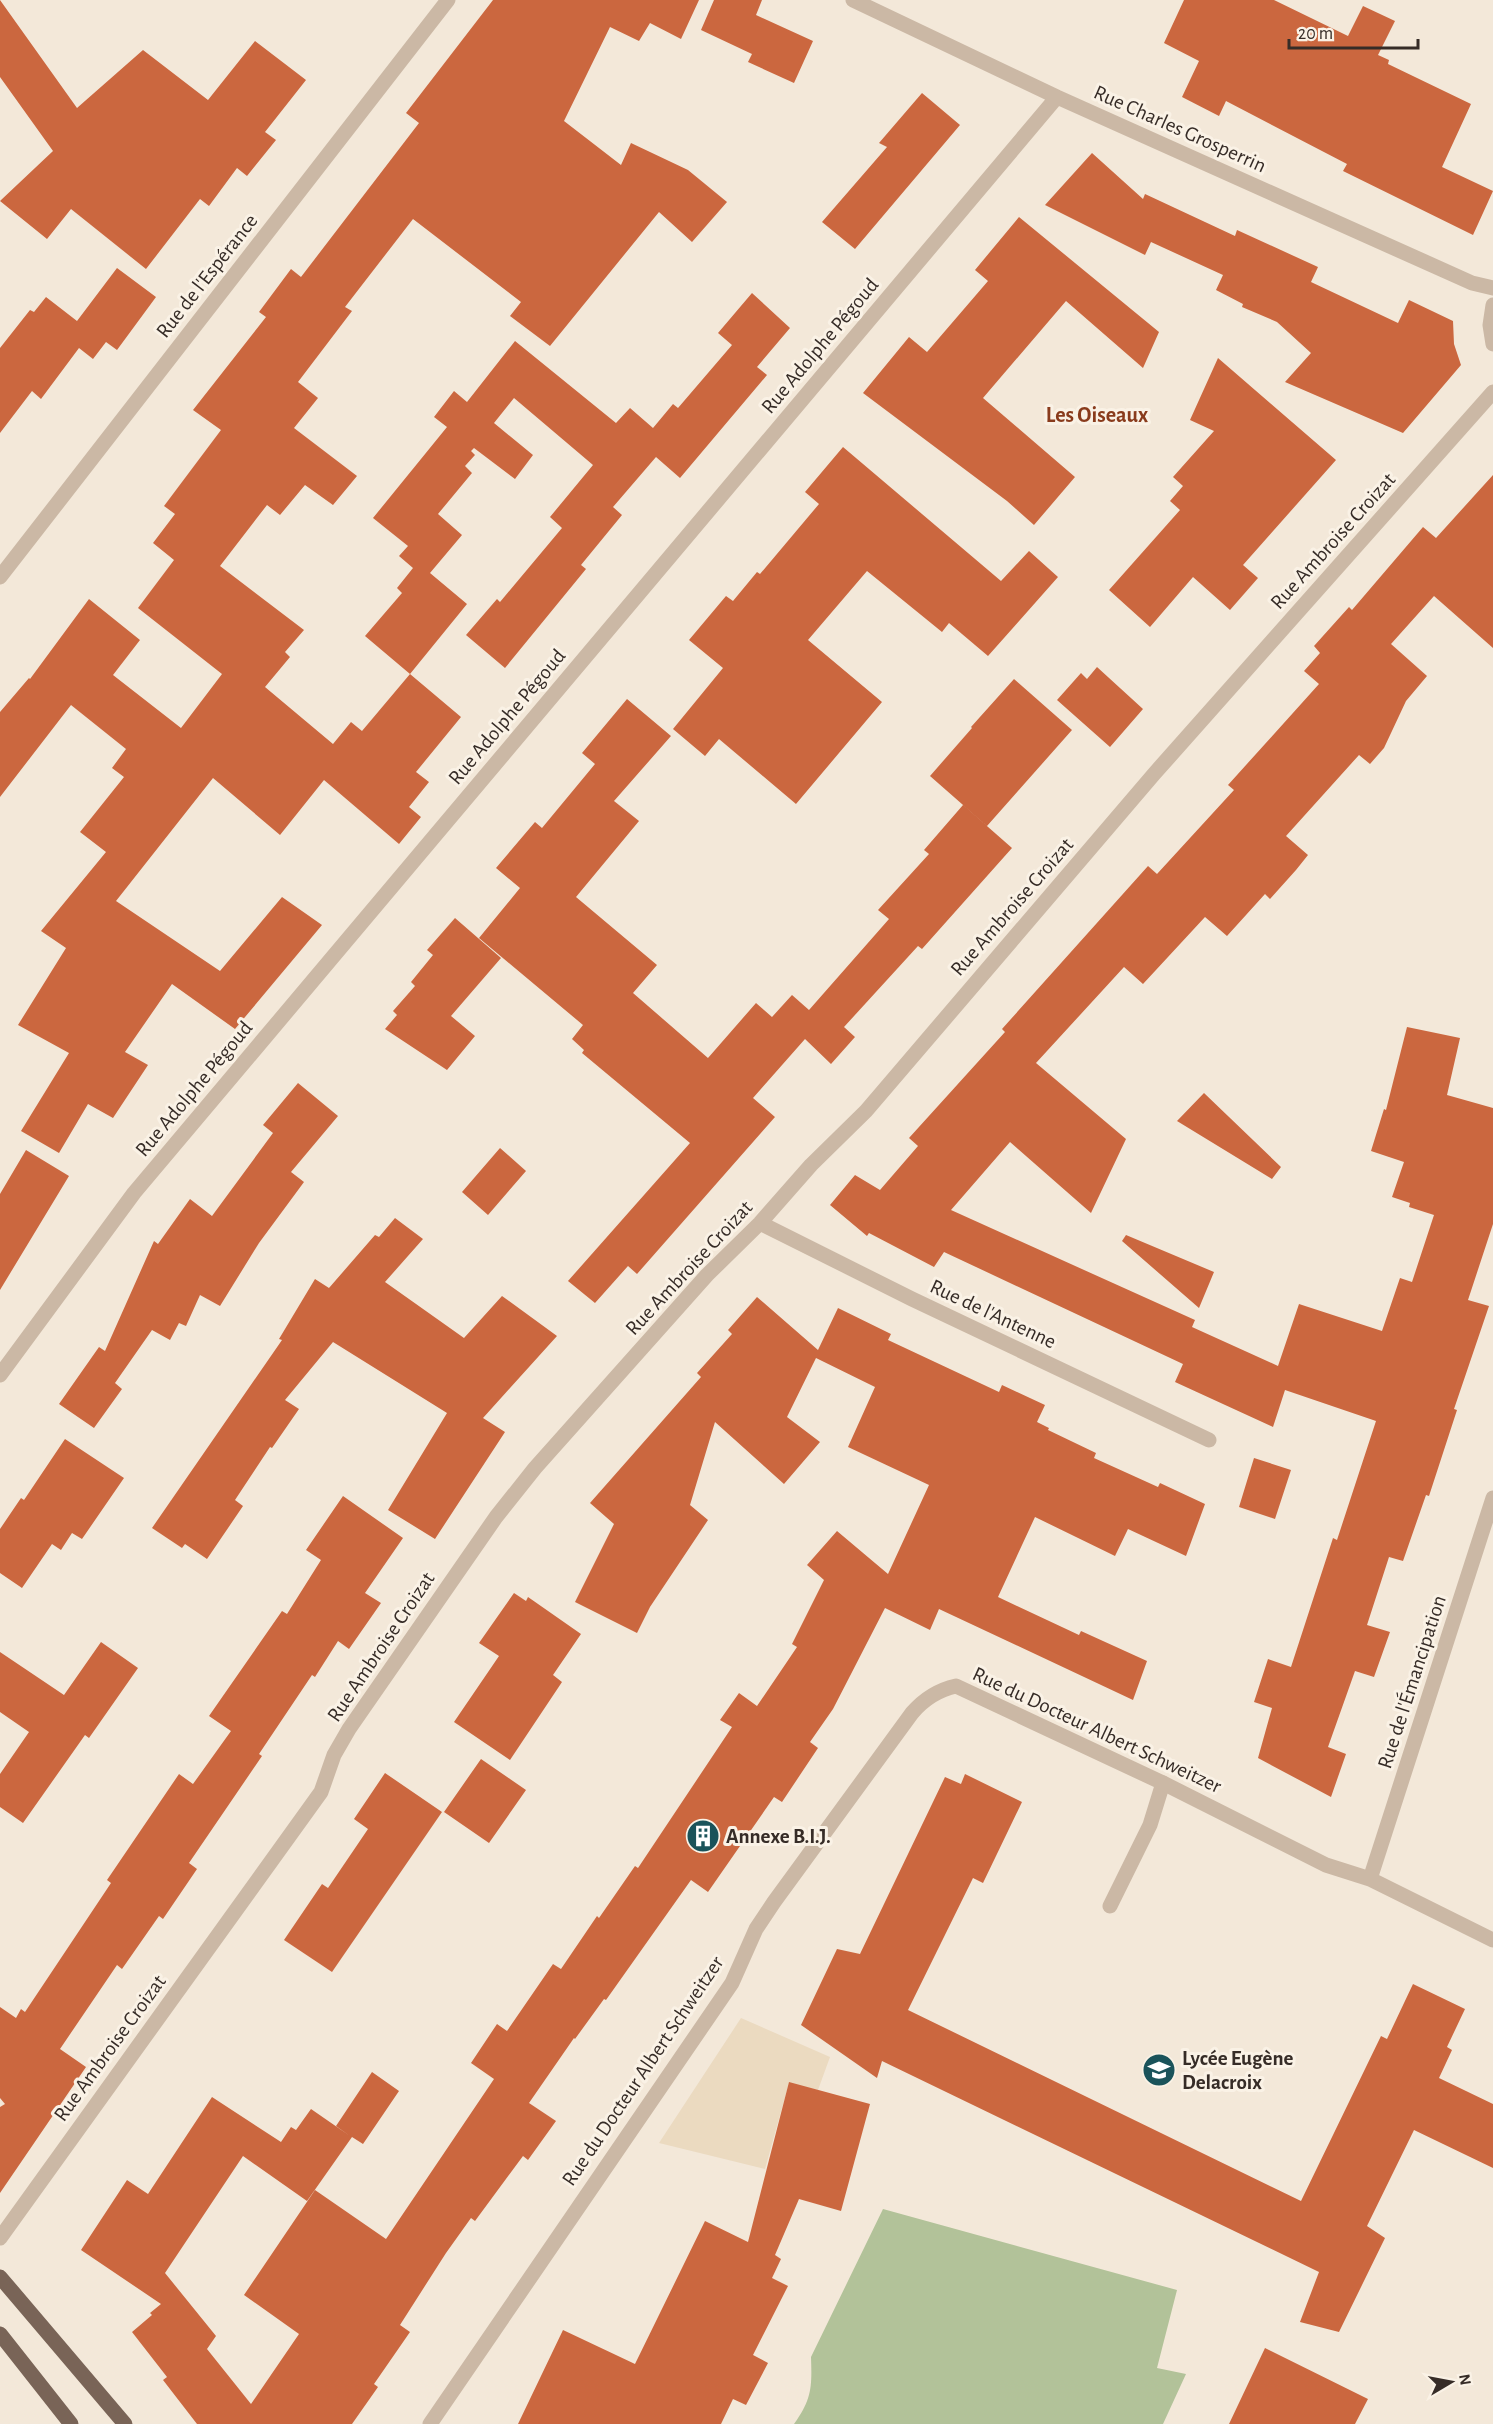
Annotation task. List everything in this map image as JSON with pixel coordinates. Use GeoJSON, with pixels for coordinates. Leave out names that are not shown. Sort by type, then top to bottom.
{"type":"FeatureCollection","features":[{"type":"Feature","properties":{"kind":"main road"},"geometry":{"type":"LineString","coordinates":[[0,2277],[125,2424]]}},
{"type":"Feature","properties":{"kind":"main road"},"geometry":{"type":"LineString","coordinates":[[0,2334],[71,2424]]}},
{"type":"Feature","properties":{"kind":"street","name":"Rue de l'Espérance"},"geometry":{"type":"LineString","coordinates":[[0,577],[448,0]]}},
{"type":"Feature","properties":{"kind":"street","name":"Rue Charles Grosperrin"},"geometry":{"type":"LineString","coordinates":[[854,0],[1057,96],[1461,278],[1493,288]]}},
{"type":"Feature","properties":{"kind":"street","name":"Rue Adolphe Pégoud"},"geometry":{"type":"LineString","coordinates":[[0,1375],[142,1184],[1057,96]]}},
{"type":"Feature","properties":{"kind":"street"},"geometry":{"type":"LineString","coordinates":[[1493,305],[1490,325],[1493,345]]}},
{"type":"Feature","properties":{"kind":"street","name":"Rue Ambroise Croizat"},"geometry":{"type":"LineString","coordinates":[[0,2238],[321,1792],[334,1755],[349,1729],[496,1517],[535,1468],[699,1284],[760,1223],[811,1165],[866,1111],[1154,774],[1493,392]]}},
{"type":"Feature","properties":{"kind":"street","name":"Rue de l'Antenne"},"geometry":{"type":"LineString","coordinates":[[760,1223],[912,1299],[1209,1440]]}},
{"type":"Feature","properties":{"kind":"street","name":"Rue de l'Émancipation"},"geometry":{"type":"LineString","coordinates":[[1370,1879],[1493,1498]]}},
{"type":"Feature","properties":{"kind":"street","name":"Rue du Docteur Albert Schweitzer"},"geometry":{"type":"LineString","coordinates":[[430,2424],[732,1983],[756,1929],[774,1902],[920,1703],[943,1689],[956,1686],[1162,1782],[1326,1865],[1370,1879],[1493,1940]]}},
{"type":"Feature","properties":{"kind":"street"},"geometry":{"type":"LineString","coordinates":[[1110,1906],[1150,1825],[1162,1782]]}},
{"type":"Feature","properties":{"kind":"green space"},"geometry":{"type":"Polygon","coordinates":[[[883,2209],[1177,2290],[1157,2368],[1186,2374],[1163,2424],[794,2424],[808,2400],[811,2357],[883,2209]]]}},
{"type":"Feature","properties":{"kind":"shaded area"},"geometry":{"type":"Polygon","coordinates":[[[741,2018],[830,2057],[818,2090],[789,2083],[765,2169],[659,2143],[741,2018]]]}},
{"type":"Feature","properties":{"kind":"building"},"geometry":{"type":"Polygon","coordinates":[[[0,0],[77,108],[143,50],[208,100],[255,41],[306,80],[265,132],[276,140],[247,176],[237,168],[209,206],[200,199],[146,269],[71,209],[47,239],[0,201],[53,151],[0,77],[0,0]]]}},
{"type":"Feature","properties":{"kind":"building"},"geometry":{"type":"Polygon","coordinates":[[[493,0],[699,0],[681,39],[650,23],[639,41],[610,27],[564,121],[621,165],[631,143],[688,170],[727,202],[692,242],[659,212],[550,346],[510,316],[521,302],[413,219],[345,307],[352,311],[298,382],[318,398],[294,428],[357,476],[333,505],[305,485],[280,515],[267,505],[220,566],[304,630],[285,652],[290,657],[265,687],[333,744],[351,722],[362,731],[410,674],[461,717],[416,772],[429,782],[409,807],[421,817],[399,844],[324,780],[280,835],[213,778],[116,901],[220,971],[282,897],[322,925],[235,1029],[172,984],[125,1052],[148,1065],[113,1118],[88,1104],[59,1153],[21,1131],[69,1053],[18,1025],[66,948],[41,931],[106,852],[80,832],[124,777],[112,768],[126,749],[71,705],[0,797],[0,712],[30,679],[89,599],[140,640],[113,675],[181,728],[222,674],[138,608],[174,560],[153,543],[175,514],[164,506],[221,430],[193,410],[266,317],[259,312],[291,269],[301,277],[419,123],[406,113],[493,0]]]}},
{"type":"Feature","properties":{"kind":"building"},"geometry":{"type":"Polygon","coordinates":[[[714,0],[762,0],[756,15],[813,41],[794,83],[748,62],[752,54],[701,30],[714,0]]]}},
{"type":"Feature","properties":{"kind":"building"},"geometry":{"type":"Polygon","coordinates":[[[1184,0],[1274,0],[1348,36],[1363,6],[1395,21],[1378,55],[1389,60],[1388,64],[1471,104],[1442,167],[1493,191],[1473,235],[1343,171],[1347,164],[1226,101],[1219,116],[1182,97],[1199,61],[1164,43],[1184,0]]]}},
{"type":"Feature","properties":{"kind":"building"},"geometry":{"type":"Polygon","coordinates":[[[922,93],[960,125],[855,249],[822,222],[887,147],[879,143],[922,93]]]}},
{"type":"Feature","properties":{"kind":"building"},"geometry":{"type":"Polygon","coordinates":[[[1092,153],[1143,199],[1145,194],[1235,236],[1237,230],[1318,267],[1311,282],[1398,323],[1409,300],[1453,321],[1454,344],[1461,365],[1403,433],[1285,382],[1311,353],[1277,322],[1242,307],[1243,304],[1216,290],[1223,275],[1151,242],[1145,255],[1045,205],[1092,153]]]}},
{"type":"Feature","properties":{"kind":"building"},"geometry":{"type":"Polygon","coordinates":[[[1019,217],[1159,332],[1143,368],[1066,301],[983,398],[1075,477],[1034,525],[1007,501],[863,393],[909,337],[927,352],[988,281],[975,270],[1019,217]]]}},
{"type":"Feature","properties":{"kind":"building"},"geometry":{"type":"Polygon","coordinates":[[[117,268],[156,297],[117,350],[106,342],[93,359],[79,348],[41,399],[32,391],[0,433],[0,348],[30,310],[34,312],[46,297],[77,321],[117,268]]]}},
{"type":"Feature","properties":{"kind":"building"},"geometry":{"type":"Polygon","coordinates":[[[752,293],[790,328],[757,367],[767,375],[680,478],[656,457],[613,507],[622,515],[581,565],[586,569],[505,668],[466,635],[497,599],[500,602],[562,528],[550,517],[593,465],[514,398],[494,423],[533,455],[515,479],[474,448],[471,451],[475,455],[465,466],[472,473],[438,514],[462,535],[430,573],[467,604],[410,674],[365,636],[402,593],[397,588],[413,568],[399,556],[408,546],[373,518],[447,427],[434,417],[454,391],[467,402],[515,341],[616,423],[630,408],[653,428],[673,404],[678,408],[732,345],[718,333],[752,293]]]}},
{"type":"Feature","properties":{"kind":"building"},"geometry":{"type":"Polygon","coordinates":[[[1218,358],[1336,460],[1243,565],[1258,578],[1230,610],[1193,577],[1150,627],[1109,590],[1180,510],[1170,501],[1183,486],[1173,477],[1214,431],[1190,420],[1218,358]]]}},
{"type":"Feature","properties":{"kind":"building"},"geometry":{"type":"Polygon","coordinates":[[[843,447],[1001,581],[1029,551],[1058,577],[988,656],[949,623],[942,632],[867,571],[808,640],[882,702],[796,804],[719,739],[705,756],[673,729],[723,668],[689,640],[726,596],[733,601],[757,572],[760,574],[819,504],[805,492],[843,447]]]}},
{"type":"Feature","properties":{"kind":"building"},"geometry":{"type":"Polygon","coordinates":[[[1493,475],[1493,648],[1434,596],[1391,644],[1427,676],[1406,701],[1384,748],[1370,764],[1359,755],[1286,836],[1308,855],[1296,870],[1270,899],[1265,894],[1227,936],[1205,917],[1143,984],[1124,967],[1036,1063],[1126,1139],[1091,1213],[1010,1142],[951,1210],[1195,1320],[1192,1327],[1278,1366],[1299,1304],[1382,1331],[1400,1278],[1412,1282],[1434,1215],[1409,1207],[1410,1203],[1392,1197],[1404,1162],[1371,1151],[1384,1109],[1386,1110],[1407,1027],[1460,1038],[1447,1095],[1493,1108],[1493,1224],[1468,1300],[1489,1306],[1454,1409],[1457,1410],[1429,1496],[1426,1495],[1403,1561],[1389,1557],[1367,1625],[1390,1632],[1374,1677],[1355,1671],[1328,1747],[1346,1754],[1331,1797],[1258,1758],[1272,1708],[1254,1702],[1268,1659],[1291,1667],[1333,1538],[1337,1540],[1376,1421],[1285,1390],[1273,1427],[1175,1382],[1183,1364],[944,1252],[934,1267],[869,1233],[867,1236],[830,1205],[855,1175],[880,1190],[918,1146],[909,1138],[1005,1032],[1002,1029],[1148,866],[1157,874],[1234,790],[1228,785],[1319,684],[1304,671],[1320,653],[1314,646],[1349,607],[1352,610],[1423,527],[1436,538],[1493,475]]]}},
{"type":"Feature","properties":{"kind":"building"},"geometry":{"type":"Polygon","coordinates":[[[1097,667],[1143,709],[1110,747],[1057,700],[1081,673],[1087,679],[1097,667]]]}},
{"type":"Feature","properties":{"kind":"building"},"geometry":{"type":"Polygon","coordinates":[[[1014,679],[1072,730],[987,826],[930,776],[1014,679]]]}},
{"type":"Feature","properties":{"kind":"building"},"geometry":{"type":"Polygon","coordinates":[[[627,699],[671,736],[614,801],[639,821],[576,897],[657,965],[633,993],[708,1058],[756,1003],[772,1017],[792,995],[809,1010],[889,919],[878,910],[929,854],[924,850],[963,805],[1012,848],[922,949],[918,946],[844,1027],[855,1037],[831,1064],[805,1039],[753,1098],[775,1117],[637,1274],[628,1266],[595,1303],[568,1281],[690,1143],[582,1053],[584,1050],[572,1039],[583,1025],[479,938],[520,888],[496,868],[535,822],[542,828],[595,764],[582,753],[627,699]]]}},
{"type":"Feature","properties":{"kind":"building"},"geometry":{"type":"Polygon","coordinates":[[[455,918],[501,958],[451,1016],[475,1036],[447,1070],[385,1029],[397,1015],[393,1011],[415,986],[411,982],[433,955],[427,950],[455,918]]]}},
{"type":"Feature","properties":{"kind":"building"},"geometry":{"type":"Polygon","coordinates":[[[298,1083],[338,1116],[291,1172],[304,1182],[259,1243],[220,1306],[200,1295],[186,1326],[179,1323],[170,1340],[152,1330],[115,1383],[122,1389],[94,1428],[59,1404],[99,1347],[105,1351],[154,1241],[158,1244],[190,1199],[212,1216],[273,1133],[263,1125],[298,1083]]]}},
{"type":"Feature","properties":{"kind":"building"},"geometry":{"type":"Polygon","coordinates":[[[1204,1093],[1281,1167],[1272,1179],[1177,1121],[1204,1093]]]}},
{"type":"Feature","properties":{"kind":"building"},"geometry":{"type":"Polygon","coordinates":[[[500,1148],[526,1171],[488,1215],[462,1192],[500,1148]]]}},
{"type":"Feature","properties":{"kind":"building"},"geometry":{"type":"Polygon","coordinates":[[[26,1150],[69,1176],[0,1290],[0,1194],[26,1150]]]}},
{"type":"Feature","properties":{"kind":"building"},"geometry":{"type":"Polygon","coordinates":[[[395,1218],[423,1239],[385,1282],[464,1338],[502,1296],[557,1336],[483,1418],[505,1432],[435,1539],[388,1510],[447,1413],[333,1342],[285,1400],[299,1409],[272,1448],[270,1447],[235,1500],[243,1506],[207,1559],[185,1544],[182,1548],[152,1528],[282,1340],[279,1339],[315,1279],[329,1288],[375,1235],[379,1237],[395,1218]]]}},
{"type":"Feature","properties":{"kind":"building"},"geometry":{"type":"Polygon","coordinates":[[[1126,1235],[1214,1272],[1199,1308],[1122,1241],[1126,1235]]]}},
{"type":"Feature","properties":{"kind":"building"},"geometry":{"type":"Polygon","coordinates":[[[757,1297],[818,1350],[838,1308],[891,1334],[888,1340],[999,1392],[1002,1385],[1045,1405],[1037,1422],[1049,1428],[1048,1430],[1096,1453],[1094,1458],[1158,1487],[1160,1483],[1205,1504],[1186,1556],[1128,1529],[1115,1556],[1035,1517],[998,1597],[1079,1635],[1081,1631],[1147,1661],[1133,1700],[939,1609],[930,1630],[885,1608],[833,1709],[810,1742],[818,1748],[782,1802],[774,1797],[708,1892],[691,1880],[529,2103],[556,2121],[528,2160],[523,2156],[475,2221],[471,2218],[446,2253],[400,2325],[410,2332],[374,2384],[378,2387],[352,2424],[197,2424],[163,2380],[167,2377],[132,2332],[161,2304],[81,2250],[127,2180],[148,2194],[212,2097],[281,2142],[291,2127],[296,2130],[311,2109],[350,2136],[336,2126],[372,2072],[399,2091],[363,2144],[352,2137],[307,2201],[243,2156],[165,2273],[216,2336],[207,2349],[251,2404],[299,2334],[244,2295],[315,2190],[386,2239],[494,2079],[471,2063],[497,2024],[507,2031],[553,1964],[561,1969],[635,1866],[638,1868],[732,1727],[720,1720],[739,1693],[757,1706],[797,1647],[792,1644],[824,1580],[807,1565],[837,1531],[888,1574],[929,1485],[848,1447],[875,1387],[816,1358],[787,1417],[820,1442],[784,1484],[715,1422],[690,1505],[708,1520],[650,1607],[637,1633],[575,1602],[614,1524],[590,1503],[701,1377],[697,1373],[732,1334],[728,1330],[757,1297]]]}},
{"type":"Feature","properties":{"kind":"building"},"geometry":{"type":"Polygon","coordinates":[[[65,1439],[124,1478],[82,1539],[72,1533],[61,1550],[52,1544],[22,1588],[0,1573],[0,1529],[21,1498],[24,1500],[65,1439]]]}},
{"type":"Feature","properties":{"kind":"building"},"geometry":{"type":"Polygon","coordinates":[[[1254,1458],[1291,1470],[1275,1519],[1239,1507],[1254,1458]]]}},
{"type":"Feature","properties":{"kind":"building"},"geometry":{"type":"Polygon","coordinates":[[[343,1496],[403,1538],[365,1593],[381,1603],[349,1649],[338,1641],[315,1677],[312,1675],[259,1754],[262,1756],[189,1863],[197,1869],[163,1919],[159,1916],[122,1969],[117,1965],[60,2049],[86,2067],[0,2193],[0,2107],[5,2104],[0,2098],[0,2007],[16,2018],[21,2009],[25,2012],[111,1883],[107,1880],[179,1774],[193,1784],[231,1731],[209,1716],[282,1611],[287,1614],[321,1560],[306,1550],[343,1496]]]}},
{"type":"Feature","properties":{"kind":"building"},"geometry":{"type":"Polygon","coordinates":[[[514,1593],[526,1601],[528,1597],[581,1634],[553,1675],[562,1682],[510,1760],[454,1722],[499,1656],[479,1643],[514,1593]]]}},
{"type":"Feature","properties":{"kind":"building"},"geometry":{"type":"Polygon","coordinates":[[[101,1642],[138,1668],[89,1738],[85,1735],[23,1823],[0,1807],[0,1774],[29,1732],[0,1712],[0,1652],[64,1695],[101,1642]]]}},
{"type":"Feature","properties":{"kind":"building"},"geometry":{"type":"Polygon","coordinates":[[[481,1759],[526,1790],[489,1843],[444,1812],[481,1759]]]}},
{"type":"Feature","properties":{"kind":"building"},"geometry":{"type":"Polygon","coordinates":[[[385,1773],[442,1812],[332,1972],[284,1940],[322,1884],[328,1888],[368,1829],[354,1819],[385,1773]]]}},
{"type":"Feature","properties":{"kind":"building"},"geometry":{"type":"Polygon","coordinates":[[[965,1774],[1022,1802],[983,1883],[973,1878],[908,2010],[1301,2201],[1381,2036],[1387,2039],[1413,1984],[1465,2009],[1447,2047],[1452,2050],[1439,2078],[1493,2104],[1493,2168],[1414,2130],[1367,2226],[1385,2238],[1339,2332],[1300,2322],[1319,2272],[882,2061],[877,2078],[801,2025],[837,1949],[860,1954],[945,1777],[961,1784],[965,1774]]]}},
{"type":"Feature","properties":{"kind":"building"},"geometry":{"type":"Polygon","coordinates":[[[789,2082],[870,2104],[841,2211],[799,2199],[775,2255],[781,2259],[772,2278],[788,2286],[753,2355],[768,2363],[746,2405],[733,2399],[721,2424],[518,2424],[563,2330],[635,2364],[705,2221],[748,2242],[789,2082]]]}},
{"type":"Feature","properties":{"kind":"building"},"geometry":{"type":"Polygon","coordinates":[[[1265,2348],[1368,2399],[1355,2424],[1229,2424],[1265,2348]]]}},
{"type":"Feature","properties":{"kind":"place","name":"Annexe B.I.J."},"geometry":{"type":"Point","coordinates":[703,1836]}},
{"type":"Feature","properties":{"kind":"place","name":"Lycée Eugène Delacroix"},"geometry":{"type":"Point","coordinates":[1159,2070]}},
{"type":"Feature","properties":{"kind":"district","name":"Les Oiseaux"},"geometry":{"type":"Point","coordinates":[1097,415]}}]}
